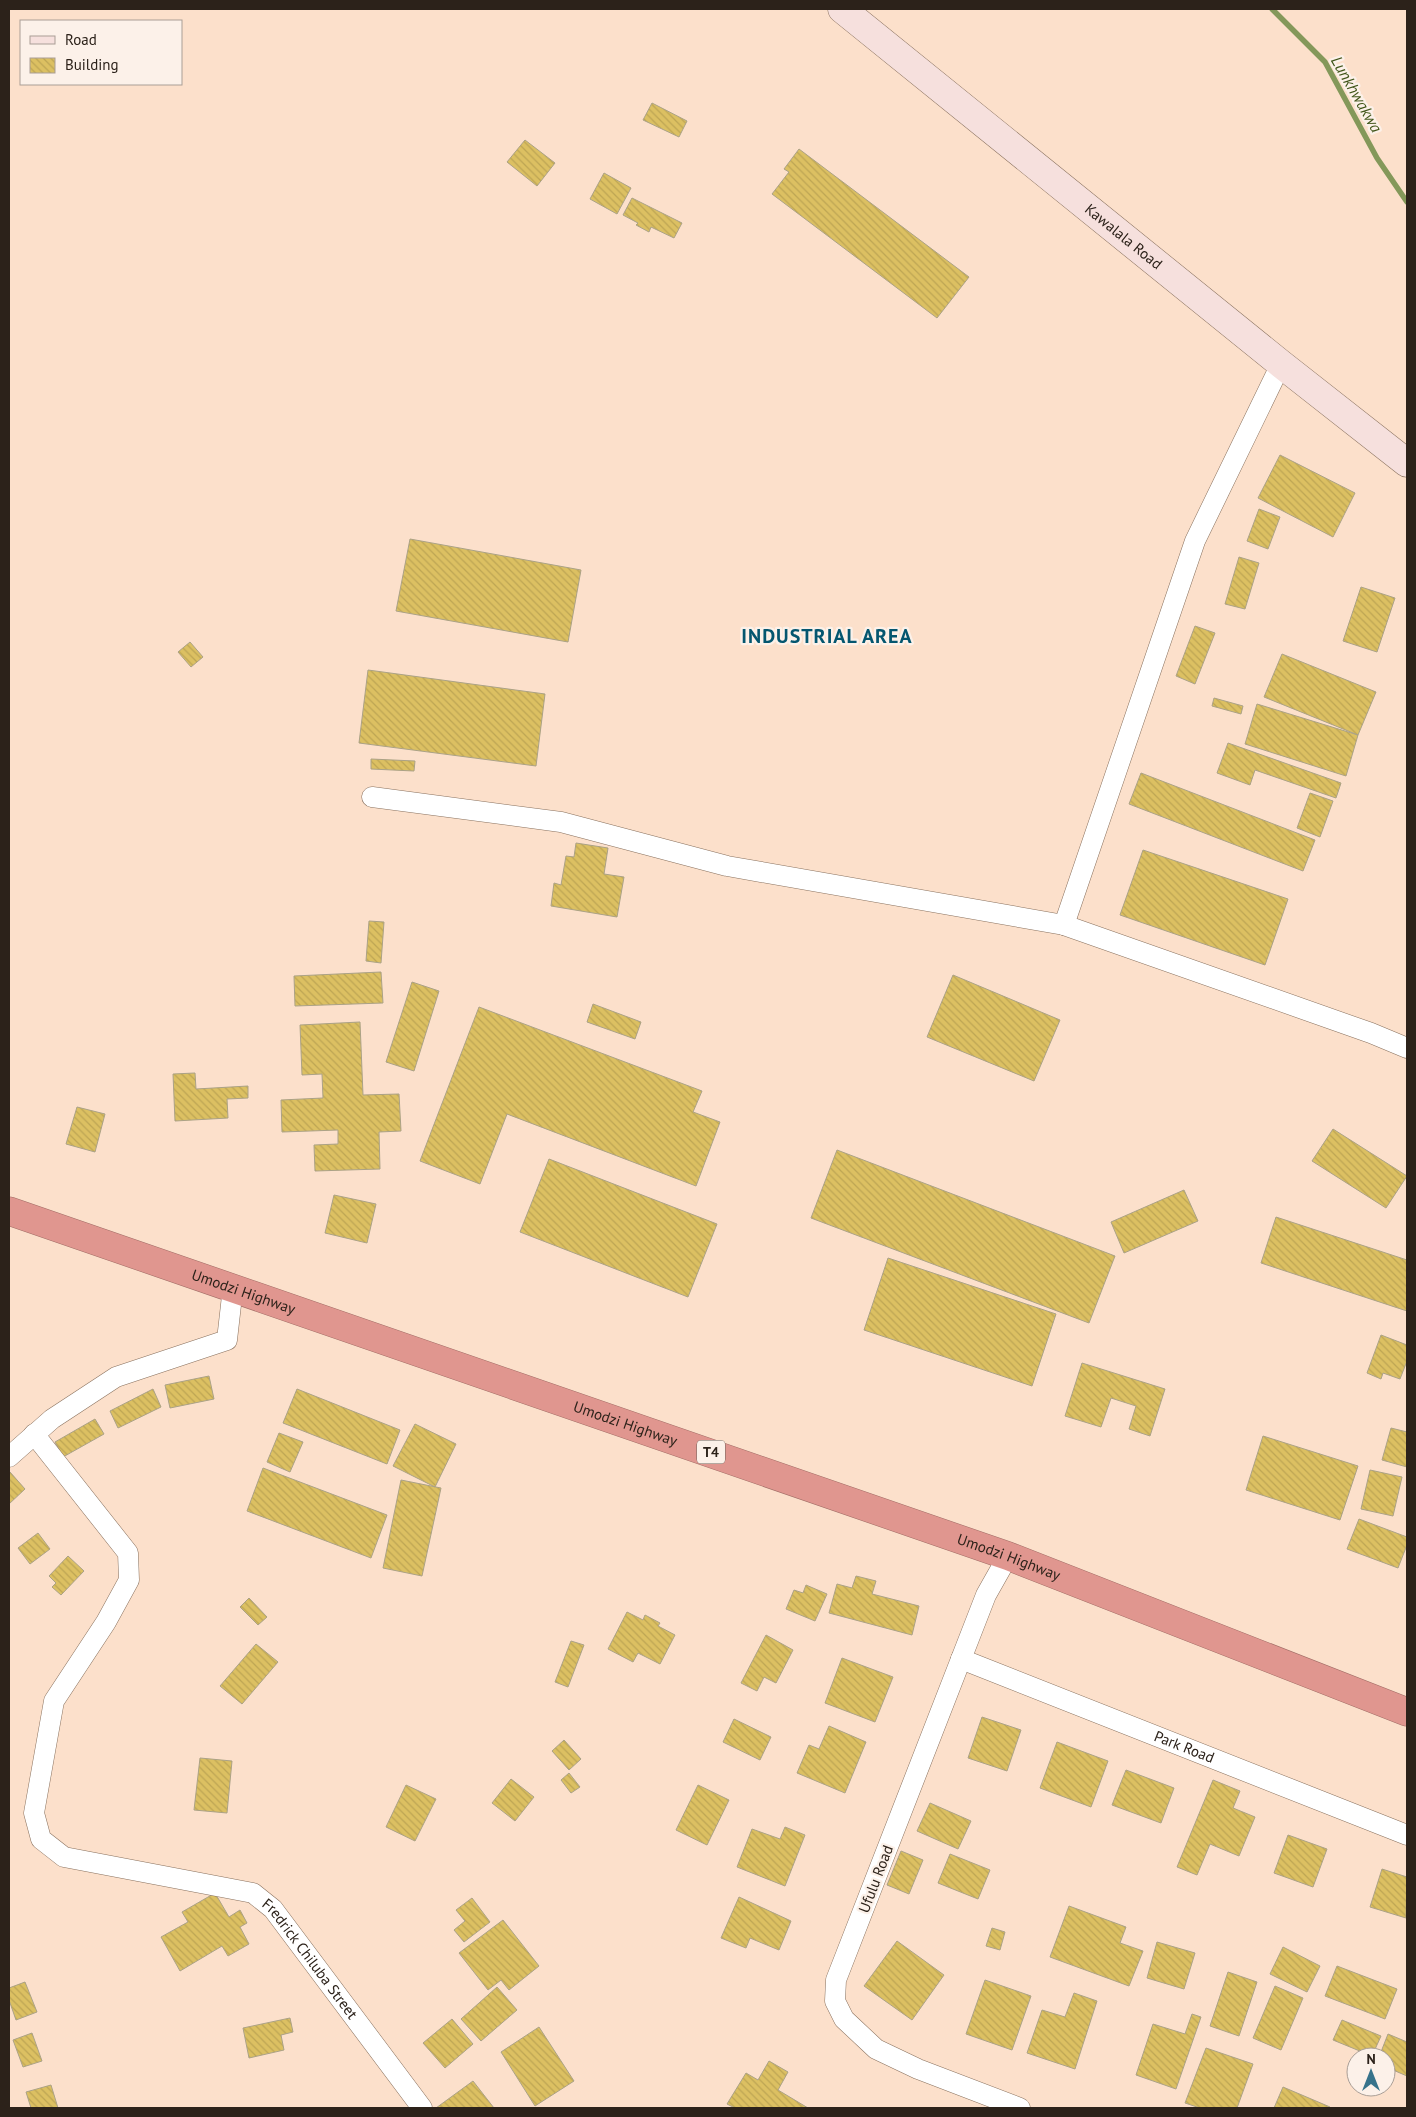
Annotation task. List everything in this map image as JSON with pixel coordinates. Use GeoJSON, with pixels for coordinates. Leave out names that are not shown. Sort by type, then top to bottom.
{"type":"FeatureCollection","features":[{"type":"Feature","properties":{"kind":"highway","name":"Umodzi Highway"},"geometry":{"type":"LineString","coordinates":[[9,1210],[1008,1556],[1407,1712]]}},
{"type":"Feature","properties":{"kind":"street","name":"Kawalala Road"},"geometry":{"type":"LineString","coordinates":[[842,9],[1281,364],[1407,463]]}},
{"type":"Feature","properties":{"kind":"street"},"geometry":{"type":"LineString","coordinates":[[1064,925],[1196,541],[1281,364]]}},
{"type":"Feature","properties":{"kind":"street"},"geometry":{"type":"LineString","coordinates":[[372,797],[561,822],[727,866],[1064,925],[1371,1033],[1407,1048]]}},
{"type":"Feature","properties":{"kind":"street"},"geometry":{"type":"LineString","coordinates":[[9,1458],[52,1418],[116,1377],[227,1340],[233,1287]]}},
{"type":"Feature","properties":{"kind":"street","name":"Fredrick Chiluba Street"},"geometry":{"type":"LineString","coordinates":[[34,1434],[128,1553],[129,1580],[106,1622],[54,1701],[34,1813],[41,1840],[64,1857],[253,1892],[273,1909],[422,2108]]}},
{"type":"Feature","properties":{"kind":"street","name":"Ufulu Road"},"geometry":{"type":"LineString","coordinates":[[1008,1556],[986,1596],[961,1659],[836,1980],[835,2000],[844,2019],[876,2049],[918,2068],[1020,2108]]}},
{"type":"Feature","properties":{"kind":"street","name":"Park Road"},"geometry":{"type":"LineString","coordinates":[[961,1659],[1407,1834]]}},
{"type":"Feature","properties":{"kind":"building"},"geometry":{"type":"Polygon","coordinates":[[[652,103],[687,121],[679,137],[643,120],[652,103]]]}},
{"type":"Feature","properties":{"kind":"building"},"geometry":{"type":"Polygon","coordinates":[[[525,140],[555,163],[537,186],[507,162],[525,140]]]}},
{"type":"Feature","properties":{"kind":"building"},"geometry":{"type":"Polygon","coordinates":[[[799,149],[969,277],[937,318],[772,194],[789,172],[784,169],[799,149]]]}},
{"type":"Feature","properties":{"kind":"building"},"geometry":{"type":"Polygon","coordinates":[[[604,173],[631,188],[617,214],[590,199],[604,173]]]}},
{"type":"Feature","properties":{"kind":"building"},"geometry":{"type":"Polygon","coordinates":[[[632,198],[682,223],[674,238],[651,227],[649,232],[636,225],[638,223],[623,215],[632,198]]]}},
{"type":"Feature","properties":{"kind":"building"},"geometry":{"type":"Polygon","coordinates":[[[1280,455],[1355,493],[1333,537],[1258,498],[1280,455]]]}},
{"type":"Feature","properties":{"kind":"building"},"geometry":{"type":"Polygon","coordinates":[[[1259,509],[1280,517],[1268,549],[1247,541],[1259,509]]]}},
{"type":"Feature","properties":{"kind":"building"},"geometry":{"type":"Polygon","coordinates":[[[410,539],[581,570],[568,642],[396,611],[410,539]]]}},
{"type":"Feature","properties":{"kind":"building"},"geometry":{"type":"Polygon","coordinates":[[[1239,557],[1259,563],[1245,609],[1225,604],[1239,557]]]}},
{"type":"Feature","properties":{"kind":"building"},"geometry":{"type":"Polygon","coordinates":[[[1361,587],[1395,598],[1377,652],[1343,641],[1361,587]]]}},
{"type":"Feature","properties":{"kind":"building"},"geometry":{"type":"Polygon","coordinates":[[[1195,626],[1215,633],[1195,684],[1176,676],[1195,626]]]}},
{"type":"Feature","properties":{"kind":"building"},"geometry":{"type":"Polygon","coordinates":[[[190,642],[203,657],[191,667],[178,652],[190,642]]]}},
{"type":"Feature","properties":{"kind":"building"},"geometry":{"type":"Polygon","coordinates":[[[1282,654],[1376,692],[1358,735],[1264,697],[1282,654]]]}},
{"type":"Feature","properties":{"kind":"building"},"geometry":{"type":"Polygon","coordinates":[[[368,670],[545,694],[536,766],[359,743],[368,670]]]}},
{"type":"Feature","properties":{"kind":"building"},"geometry":{"type":"Polygon","coordinates":[[[1214,698],[1243,706],[1241,714],[1212,706],[1214,698]]]}},
{"type":"Feature","properties":{"kind":"building"},"geometry":{"type":"Polygon","coordinates":[[[1257,704],[1358,735],[1346,776],[1245,744],[1257,704]]]}},
{"type":"Feature","properties":{"kind":"building"},"geometry":{"type":"Polygon","coordinates":[[[1228,743],[1341,783],[1336,798],[1255,770],[1250,785],[1217,773],[1228,743]]]}},
{"type":"Feature","properties":{"kind":"building"},"geometry":{"type":"Polygon","coordinates":[[[371,759],[415,761],[414,771],[371,769],[371,759]]]}},
{"type":"Feature","properties":{"kind":"building"},"geometry":{"type":"Polygon","coordinates":[[[1141,773],[1315,840],[1303,871],[1129,804],[1141,773]]]}},
{"type":"Feature","properties":{"kind":"building"},"geometry":{"type":"Polygon","coordinates":[[[1310,793],[1333,801],[1320,837],[1297,828],[1310,793]]]}},
{"type":"Feature","properties":{"kind":"building"},"geometry":{"type":"Polygon","coordinates":[[[576,843],[608,848],[604,874],[624,877],[617,917],[551,906],[554,883],[561,885],[566,856],[574,857],[576,843]]]}},
{"type":"Feature","properties":{"kind":"building"},"geometry":{"type":"Polygon","coordinates":[[[1143,850],[1288,899],[1265,965],[1120,915],[1143,850]]]}},
{"type":"Feature","properties":{"kind":"building"},"geometry":{"type":"Polygon","coordinates":[[[369,921],[384,922],[381,963],[366,961],[369,921]]]}},
{"type":"Feature","properties":{"kind":"building"},"geometry":{"type":"Polygon","coordinates":[[[381,972],[383,1003],[295,1006],[294,976],[381,972]]]}},
{"type":"Feature","properties":{"kind":"building"},"geometry":{"type":"Polygon","coordinates":[[[953,975],[1060,1020],[1034,1081],[927,1037],[953,975]]]}},
{"type":"Feature","properties":{"kind":"building"},"geometry":{"type":"Polygon","coordinates":[[[412,982],[439,991],[414,1071],[386,1062],[412,982]]]}},
{"type":"Feature","properties":{"kind":"building"},"geometry":{"type":"Polygon","coordinates":[[[593,1004],[641,1022],[635,1039],[587,1022],[593,1004]]]}},
{"type":"Feature","properties":{"kind":"building"},"geometry":{"type":"Polygon","coordinates":[[[479,1007],[702,1091],[693,1112],[720,1122],[696,1186],[507,1114],[480,1184],[420,1161],[479,1007]]]}},
{"type":"Feature","properties":{"kind":"building"},"geometry":{"type":"Polygon","coordinates":[[[360,1022],[363,1095],[399,1094],[401,1131],[379,1132],[380,1169],[315,1171],[314,1145],[338,1144],[338,1130],[282,1132],[281,1100],[323,1098],[322,1074],[302,1075],[300,1025],[360,1022]]]}},
{"type":"Feature","properties":{"kind":"building"},"geometry":{"type":"Polygon","coordinates":[[[195,1073],[196,1089],[248,1086],[248,1098],[227,1099],[228,1118],[175,1121],[173,1074],[195,1073]]]}},
{"type":"Feature","properties":{"kind":"building"},"geometry":{"type":"Polygon","coordinates":[[[77,1107],[105,1114],[95,1152],[66,1144],[77,1107]]]}},
{"type":"Feature","properties":{"kind":"building"},"geometry":{"type":"Polygon","coordinates":[[[1333,1129],[1407,1176],[1386,1208],[1312,1161],[1333,1129]]]}},
{"type":"Feature","properties":{"kind":"building"},"geometry":{"type":"Polygon","coordinates":[[[837,1150],[1115,1256],[1089,1323],[811,1218],[837,1150]]]}},
{"type":"Feature","properties":{"kind":"building"},"geometry":{"type":"Polygon","coordinates":[[[549,1159],[717,1224],[688,1297],[520,1232],[549,1159]]]}},
{"type":"Feature","properties":{"kind":"building"},"geometry":{"type":"Polygon","coordinates":[[[1184,1190],[1198,1221],[1124,1253],[1111,1222],[1184,1190]]]}},
{"type":"Feature","properties":{"kind":"building"},"geometry":{"type":"Polygon","coordinates":[[[334,1195],[376,1204],[367,1243],[325,1233],[334,1195]]]}},
{"type":"Feature","properties":{"kind":"building"},"geometry":{"type":"Polygon","coordinates":[[[1276,1217],[1407,1260],[1407,1311],[1261,1263],[1276,1217]]]}},
{"type":"Feature","properties":{"kind":"building"},"geometry":{"type":"Polygon","coordinates":[[[888,1258],[1056,1314],[1032,1386],[864,1330],[888,1258]]]}},
{"type":"Feature","properties":{"kind":"building"},"geometry":{"type":"Polygon","coordinates":[[[1381,1335],[1407,1345],[1407,1361],[1400,1379],[1383,1373],[1381,1379],[1367,1373],[1381,1335]]]}},
{"type":"Feature","properties":{"kind":"building"},"geometry":{"type":"Polygon","coordinates":[[[1082,1363],[1165,1389],[1150,1436],[1129,1429],[1136,1406],[1111,1398],[1101,1427],[1065,1416],[1082,1363]]]}},
{"type":"Feature","properties":{"kind":"building"},"geometry":{"type":"Polygon","coordinates":[[[209,1376],[214,1399],[170,1408],[165,1385],[209,1376]]]}},
{"type":"Feature","properties":{"kind":"building"},"geometry":{"type":"Polygon","coordinates":[[[153,1389],[161,1407],[118,1428],[110,1411],[153,1389]]]}},
{"type":"Feature","properties":{"kind":"building"},"geometry":{"type":"Polygon","coordinates":[[[297,1389],[400,1430],[387,1464],[283,1423],[297,1389]]]}},
{"type":"Feature","properties":{"kind":"building"},"geometry":{"type":"Polygon","coordinates":[[[95,1419],[104,1434],[63,1457],[55,1442],[95,1419]]]}},
{"type":"Feature","properties":{"kind":"building"},"geometry":{"type":"Polygon","coordinates":[[[415,1424],[456,1444],[435,1487],[393,1466],[415,1424]]]}},
{"type":"Feature","properties":{"kind":"building"},"geometry":{"type":"Polygon","coordinates":[[[1391,1428],[1407,1432],[1407,1467],[1382,1460],[1391,1428]]]}},
{"type":"Feature","properties":{"kind":"building"},"geometry":{"type":"Polygon","coordinates":[[[279,1433],[303,1442],[290,1472],[267,1462],[279,1433]]]}},
{"type":"Feature","properties":{"kind":"building"},"geometry":{"type":"Polygon","coordinates":[[[1263,1436],[1358,1466],[1340,1520],[1246,1490],[1263,1436]]]}},
{"type":"Feature","properties":{"kind":"building"},"geometry":{"type":"Polygon","coordinates":[[[263,1468],[387,1515],[371,1558],[247,1511],[263,1468]]]}},
{"type":"Feature","properties":{"kind":"building"},"geometry":{"type":"Polygon","coordinates":[[[1370,1470],[1402,1477],[1393,1516],[1361,1509],[1370,1470]]]}},
{"type":"Feature","properties":{"kind":"building"},"geometry":{"type":"Polygon","coordinates":[[[10,1472],[25,1489],[9,1504],[9,1474],[10,1472]]]}},
{"type":"Feature","properties":{"kind":"building"},"geometry":{"type":"Polygon","coordinates":[[[401,1480],[441,1488],[422,1576],[383,1568],[401,1480]]]}},
{"type":"Feature","properties":{"kind":"building"},"geometry":{"type":"Polygon","coordinates":[[[1359,1519],[1407,1537],[1407,1545],[1398,1568],[1347,1549],[1359,1519]]]}},
{"type":"Feature","properties":{"kind":"building"},"geometry":{"type":"Polygon","coordinates":[[[38,1533],[50,1549],[30,1564],[18,1548],[38,1533]]]}},
{"type":"Feature","properties":{"kind":"building"},"geometry":{"type":"Polygon","coordinates":[[[68,1556],[84,1571],[61,1595],[52,1587],[56,1583],[49,1576],[68,1556]]]}},
{"type":"Feature","properties":{"kind":"building"},"geometry":{"type":"Polygon","coordinates":[[[856,1576],[876,1581],[872,1594],[919,1606],[912,1635],[829,1613],[837,1584],[852,1588],[856,1576]]]}},
{"type":"Feature","properties":{"kind":"building"},"geometry":{"type":"Polygon","coordinates":[[[806,1585],[827,1594],[815,1621],[786,1609],[794,1590],[803,1593],[806,1585]]]}},
{"type":"Feature","properties":{"kind":"building"},"geometry":{"type":"Polygon","coordinates":[[[249,1598],[267,1617],[258,1625],[240,1607],[249,1598]]]}},
{"type":"Feature","properties":{"kind":"building"},"geometry":{"type":"Polygon","coordinates":[[[627,1612],[643,1620],[645,1615],[660,1623],[658,1626],[675,1635],[660,1664],[638,1653],[633,1662],[608,1649],[627,1612]]]}},
{"type":"Feature","properties":{"kind":"building"},"geometry":{"type":"Polygon","coordinates":[[[766,1635],[793,1650],[776,1683],[764,1677],[757,1691],[741,1683],[766,1635]]]}},
{"type":"Feature","properties":{"kind":"building"},"geometry":{"type":"Polygon","coordinates":[[[571,1641],[584,1645],[568,1687],[555,1682],[571,1641]]]}},
{"type":"Feature","properties":{"kind":"building"},"geometry":{"type":"Polygon","coordinates":[[[256,1644],[278,1662],[242,1704],[220,1686],[256,1644]]]}},
{"type":"Feature","properties":{"kind":"building"},"geometry":{"type":"Polygon","coordinates":[[[842,1658],[893,1677],[875,1722],[825,1703],[842,1658]]]}},
{"type":"Feature","properties":{"kind":"building"},"geometry":{"type":"Polygon","coordinates":[[[982,1717],[1021,1730],[1007,1771],[968,1758],[982,1717]]]}},
{"type":"Feature","properties":{"kind":"building"},"geometry":{"type":"Polygon","coordinates":[[[734,1719],[771,1737],[760,1760],[723,1742],[734,1719]]]}},
{"type":"Feature","properties":{"kind":"building"},"geometry":{"type":"Polygon","coordinates":[[[829,1726],[866,1742],[845,1793],[797,1773],[809,1745],[819,1749],[829,1726]]]}},
{"type":"Feature","properties":{"kind":"building"},"geometry":{"type":"Polygon","coordinates":[[[564,1740],[581,1759],[569,1770],[552,1751],[564,1740]]]}},
{"type":"Feature","properties":{"kind":"building"},"geometry":{"type":"Polygon","coordinates":[[[1057,1742],[1108,1761],[1091,1807],[1040,1788],[1057,1742]]]}},
{"type":"Feature","properties":{"kind":"building"},"geometry":{"type":"Polygon","coordinates":[[[200,1758],[232,1761],[227,1813],[194,1810],[200,1758]]]}},
{"type":"Feature","properties":{"kind":"building"},"geometry":{"type":"Polygon","coordinates":[[[1126,1770],[1174,1788],[1161,1823],[1112,1805],[1126,1770]]]}},
{"type":"Feature","properties":{"kind":"building"},"geometry":{"type":"Polygon","coordinates":[[[569,1773],[580,1787],[571,1793],[561,1780],[569,1773]]]}},
{"type":"Feature","properties":{"kind":"building"},"geometry":{"type":"Polygon","coordinates":[[[511,1779],[534,1797],[515,1821],[492,1803],[511,1779]]]}},
{"type":"Feature","properties":{"kind":"building"},"geometry":{"type":"Polygon","coordinates":[[[1213,1780],[1240,1791],[1233,1808],[1255,1817],[1239,1856],[1210,1844],[1197,1875],[1177,1867],[1213,1780]]]}},
{"type":"Feature","properties":{"kind":"building"},"geometry":{"type":"Polygon","coordinates":[[[406,1785],[436,1799],[415,1841],[386,1827],[406,1785]]]}},
{"type":"Feature","properties":{"kind":"building"},"geometry":{"type":"Polygon","coordinates":[[[698,1785],[729,1800],[707,1845],[676,1830],[698,1785]]]}},
{"type":"Feature","properties":{"kind":"building"},"geometry":{"type":"Polygon","coordinates":[[[930,1803],[971,1821],[958,1849],[917,1831],[930,1803]]]}},
{"type":"Feature","properties":{"kind":"building"},"geometry":{"type":"Polygon","coordinates":[[[785,1827],[805,1835],[785,1886],[737,1867],[752,1829],[780,1839],[785,1827]]]}},
{"type":"Feature","properties":{"kind":"building"},"geometry":{"type":"Polygon","coordinates":[[[1288,1835],[1327,1849],[1313,1887],[1274,1873],[1288,1835]]]}},
{"type":"Feature","properties":{"kind":"building"},"geometry":{"type":"Polygon","coordinates":[[[901,1851],[923,1860],[909,1894],[887,1885],[901,1851]]]}},
{"type":"Feature","properties":{"kind":"building"},"geometry":{"type":"Polygon","coordinates":[[[950,1854],[990,1870],[978,1899],[938,1883],[950,1854]]]}},
{"type":"Feature","properties":{"kind":"building"},"geometry":{"type":"Polygon","coordinates":[[[1382,1869],[1407,1877],[1406,1918],[1370,1907],[1382,1869]]]}},
{"type":"Feature","properties":{"kind":"building"},"geometry":{"type":"Polygon","coordinates":[[[215,1893],[229,1917],[240,1910],[247,1923],[240,1927],[249,1944],[228,1956],[222,1946],[180,1971],[161,1937],[188,1922],[182,1912],[215,1893]]]}},
{"type":"Feature","properties":{"kind":"building"},"geometry":{"type":"Polygon","coordinates":[[[739,1897],[791,1921],[779,1950],[750,1938],[746,1948],[721,1938],[739,1897]]]}},
{"type":"Feature","properties":{"kind":"building"},"geometry":{"type":"Polygon","coordinates":[[[472,1898],[490,1922],[464,1942],[454,1930],[465,1921],[456,1910],[472,1898]]]}},
{"type":"Feature","properties":{"kind":"building"},"geometry":{"type":"Polygon","coordinates":[[[1069,1906],[1126,1927],[1120,1943],[1143,1951],[1129,1986],[1050,1957],[1069,1906]]]}},
{"type":"Feature","properties":{"kind":"building"},"geometry":{"type":"Polygon","coordinates":[[[503,1920],[539,1966],[509,1990],[501,1980],[488,1990],[459,1953],[503,1920]]]}},
{"type":"Feature","properties":{"kind":"building"},"geometry":{"type":"Polygon","coordinates":[[[992,1928],[1005,1932],[1000,1950],[986,1946],[992,1928]]]}},
{"type":"Feature","properties":{"kind":"building"},"geometry":{"type":"Polygon","coordinates":[[[897,1941],[944,1975],[912,2020],[864,1986],[897,1941]]]}},
{"type":"Feature","properties":{"kind":"building"},"geometry":{"type":"Polygon","coordinates":[[[1157,1942],[1195,1953],[1184,1989],[1147,1978],[1157,1942]]]}},
{"type":"Feature","properties":{"kind":"building"},"geometry":{"type":"Polygon","coordinates":[[[1283,1947],[1320,1966],[1307,1992],[1270,1974],[1283,1947]]]}},
{"type":"Feature","properties":{"kind":"building"},"geometry":{"type":"Polygon","coordinates":[[[1337,1966],[1397,1989],[1385,2019],[1325,1996],[1337,1966]]]}},
{"type":"Feature","properties":{"kind":"building"},"geometry":{"type":"Polygon","coordinates":[[[1228,1972],[1257,1982],[1239,2036],[1210,2026],[1228,1972]]]}},
{"type":"Feature","properties":{"kind":"building"},"geometry":{"type":"Polygon","coordinates":[[[985,1980],[1031,1996],[1012,2050],[966,2034],[985,1980]]]}},
{"type":"Feature","properties":{"kind":"building"},"geometry":{"type":"Polygon","coordinates":[[[25,1982],[37,2012],[16,2020],[9,2000],[9,1988],[25,1982]]]}},
{"type":"Feature","properties":{"kind":"building"},"geometry":{"type":"Polygon","coordinates":[[[1275,1986],[1303,1998],[1281,2050],[1253,2038],[1275,1986]]]}},
{"type":"Feature","properties":{"kind":"building"},"geometry":{"type":"Polygon","coordinates":[[[497,1987],[517,2010],[481,2041],[461,2019],[497,1987]]]}},
{"type":"Feature","properties":{"kind":"building"},"geometry":{"type":"Polygon","coordinates":[[[1074,1993],[1097,2001],[1075,2069],[1027,2053],[1042,2010],[1065,2017],[1074,1993]]]}},
{"type":"Feature","properties":{"kind":"building"},"geometry":{"type":"Polygon","coordinates":[[[1192,2014],[1201,2017],[1176,2089],[1136,2075],[1153,2024],[1185,2034],[1192,2014]]]}},
{"type":"Feature","properties":{"kind":"building"},"geometry":{"type":"Polygon","coordinates":[[[290,2018],[293,2032],[281,2035],[284,2050],[249,2058],[243,2028],[290,2018]]]}},
{"type":"Feature","properties":{"kind":"building"},"geometry":{"type":"Polygon","coordinates":[[[452,2019],[473,2044],[445,2068],[423,2043],[452,2019]]]}},
{"type":"Feature","properties":{"kind":"building"},"geometry":{"type":"Polygon","coordinates":[[[1342,2020],[1381,2036],[1376,2047],[1350,2047],[1333,2040],[1342,2020]]]}},
{"type":"Feature","properties":{"kind":"building"},"geometry":{"type":"Polygon","coordinates":[[[539,2027],[574,2081],[535,2106],[501,2052],[539,2027]]]}},
{"type":"Feature","properties":{"kind":"building"},"geometry":{"type":"Polygon","coordinates":[[[32,2033],[42,2061],[23,2067],[13,2040],[32,2033]]]}},
{"type":"Feature","properties":{"kind":"building"},"geometry":{"type":"Polygon","coordinates":[[[1388,2034],[1407,2042],[1407,2076],[1396,2071],[1396,2047],[1383,2047],[1388,2034]]]}},
{"type":"Feature","properties":{"kind":"building"},"geometry":{"type":"Polygon","coordinates":[[[1206,2048],[1253,2064],[1237,2108],[1200,2108],[1185,2103],[1206,2048]]]}},
{"type":"Feature","properties":{"kind":"building"},"geometry":{"type":"Polygon","coordinates":[[[769,2061],[788,2072],[778,2090],[808,2108],[735,2108],[727,2104],[746,2073],[758,2080],[769,2061]]]}},
{"type":"Feature","properties":{"kind":"building"},"geometry":{"type":"Polygon","coordinates":[[[473,2081],[494,2108],[436,2108],[473,2081]]]}},
{"type":"Feature","properties":{"kind":"building"},"geometry":{"type":"Polygon","coordinates":[[[51,2085],[58,2108],[31,2108],[26,2092],[51,2085]]]}},
{"type":"Feature","properties":{"kind":"building"},"geometry":{"type":"Polygon","coordinates":[[[1283,2087],[1330,2107],[1274,2108],[1283,2087]]]}},
{"type":"Feature","properties":{"kind":"waterway","name":"Lunkhwakwa"},"geometry":{"type":"LineString","coordinates":[[1272,9],[1325,62],[1377,158],[1407,202]]}},
{"type":"Feature","properties":{"kind":"district","name":"INDUSTRIAL AREA"},"geometry":{"type":"Point","coordinates":[827,636]}}]}
